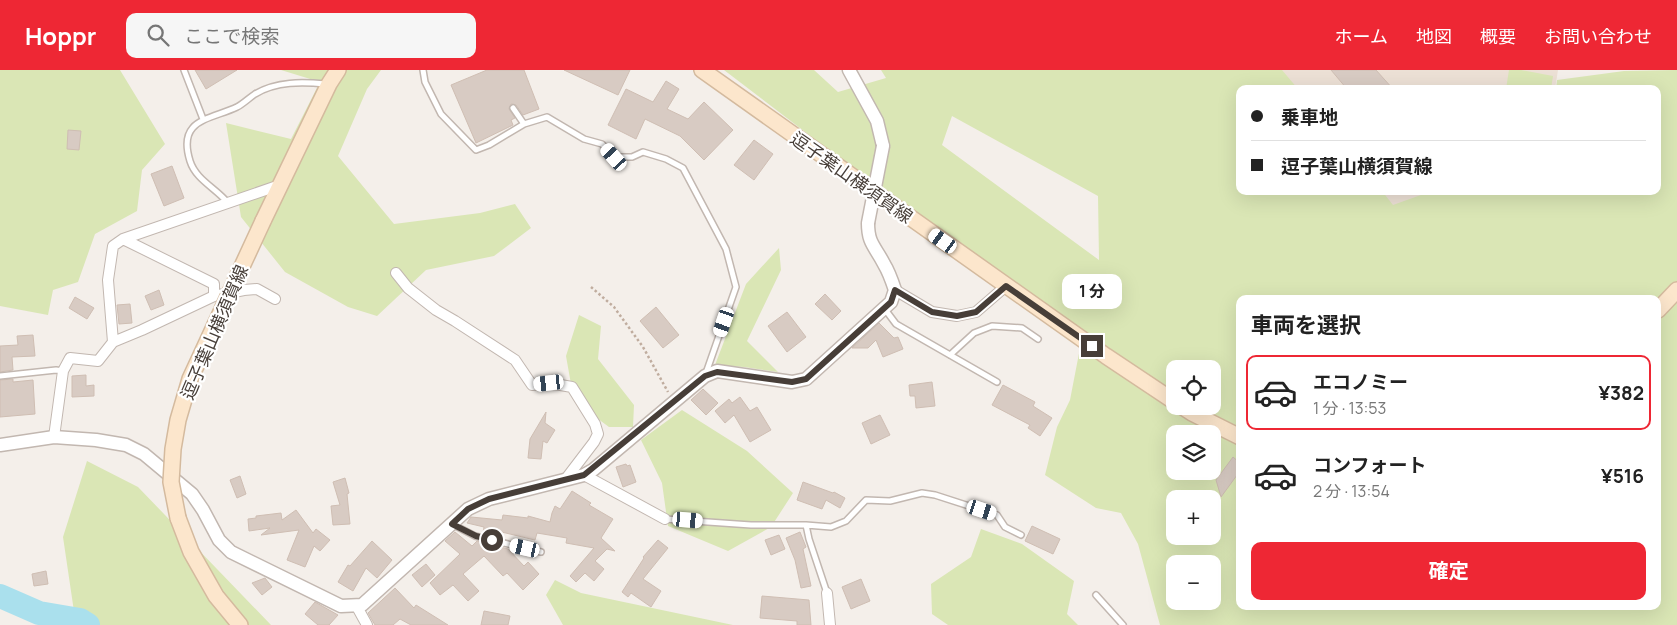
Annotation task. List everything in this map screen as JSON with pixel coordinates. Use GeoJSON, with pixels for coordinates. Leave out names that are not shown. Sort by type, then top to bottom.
{"type":"FeatureCollection","features":[{"type":"Feature","properties":{"kind":"main road","name":"逗子葉山横須賀線"},"geometry":{"type":"LineString","coordinates":[[240,625],[216,596],[191,552],[178,518],[171,482],[173,448],[178,420],[190,379],[280,185],[329,84],[338,70]]}},
{"type":"Feature","properties":{"kind":"main road","name":"逗子葉山横須賀線"},"geometry":{"type":"LineString","coordinates":[[702,70],[1006,286],[1166,396]]}},
{"type":"Feature","properties":{"kind":"main road"},"geometry":{"type":"LineString","coordinates":[[1661,307],[1677,290]]}},
{"type":"Feature","properties":{"kind":"main road"},"geometry":{"type":"LineString","coordinates":[[1196,415],[1236,436]]}},
{"type":"Feature","properties":{"kind":"street"},"geometry":{"type":"LineString","coordinates":[[849,70],[877,121],[883,146],[868,223],[868,236],[885,264],[895,290],[932,312],[957,316],[976,312],[1006,286]]}},
{"type":"Feature","properties":{"kind":"street"},"geometry":{"type":"LineString","coordinates":[[113,342],[108,280],[113,246],[123,239],[280,185]]}},
{"type":"Feature","properties":{"kind":"street"},"geometry":{"type":"LineString","coordinates":[[123,239],[214,284],[214,296]]}},
{"type":"Feature","properties":{"kind":"street"},"geometry":{"type":"LineString","coordinates":[[396,273],[408,288],[436,310],[515,360],[532,385],[549,383],[572,387],[595,424],[598,434],[565,480]]}},
{"type":"Feature","properties":{"kind":"street"},"geometry":{"type":"LineString","coordinates":[[54,437],[62,371],[70,358],[98,361],[113,342],[214,296],[257,289],[275,299]]}},
{"type":"Feature","properties":{"kind":"street"},"geometry":{"type":"LineString","coordinates":[[0,445],[54,437],[96,440],[126,445],[144,454],[192,494],[219,540],[231,552],[341,606],[362,605],[468,509],[489,499],[584,475],[705,376],[717,372],[792,382],[806,379],[891,302],[895,290]]}},
{"type":"Feature","properties":{"kind":"street"},"geometry":{"type":"LineString","coordinates":[[584,475],[665,519]]}},
{"type":"Feature","properties":{"kind":"street"},"geometry":{"type":"LineString","coordinates":[[826,593],[830,625]]}},
{"type":"Feature","properties":{"kind":"street"},"geometry":{"type":"LineString","coordinates":[[356,605],[367,625]]}},
{"type":"Feature","properties":{"kind":"lane"},"geometry":{"type":"LineString","coordinates":[[184,70],[203,119]]}},
{"type":"Feature","properties":{"kind":"lane"},"geometry":{"type":"LineString","coordinates":[[423,70],[425,82],[441,114],[476,150],[489,145],[524,124],[547,117],[573,134],[602,144],[614,157],[632,157],[643,152],[666,159],[683,168],[726,249],[736,287],[705,376]]}},
{"type":"Feature","properties":{"kind":"lane"},"geometry":{"type":"LineString","coordinates":[[228,203],[195,174],[187,147],[188,135],[194,126],[203,119],[238,107],[256,93],[277,85],[293,83],[329,84]]}},
{"type":"Feature","properties":{"kind":"lane"},"geometry":{"type":"LineString","coordinates":[[513,108],[524,124]]}},
{"type":"Feature","properties":{"kind":"lane"},"geometry":{"type":"LineString","coordinates":[[884,308],[896,324],[997,382]]}},
{"type":"Feature","properties":{"kind":"lane"},"geometry":{"type":"LineString","coordinates":[[950,354],[974,333],[992,326],[1022,328],[1038,339]]}},
{"type":"Feature","properties":{"kind":"lane"},"geometry":{"type":"LineString","coordinates":[[0,376],[62,371]]}},
{"type":"Feature","properties":{"kind":"lane"},"geometry":{"type":"LineString","coordinates":[[665,519],[751,525],[831,527],[846,521],[866,500],[890,501],[922,493],[935,494],[997,515],[1005,527],[1022,535]]}},
{"type":"Feature","properties":{"kind":"lane"},"geometry":{"type":"LineString","coordinates":[[452,524],[476,536],[541,552]]}},
{"type":"Feature","properties":{"kind":"lane"},"geometry":{"type":"LineString","coordinates":[[806,525],[826,593]]}},
{"type":"Feature","properties":{"kind":"lane"},"geometry":{"type":"LineString","coordinates":[[1096,595],[1123,625]]}},
{"type":"Feature","properties":{"kind":"path"},"geometry":{"type":"LineString","coordinates":[[592,287],[614,307],[643,346],[673,402]]}},
{"type":"Feature","properties":{"kind":"shaded area"},"geometry":{"type":"Polygon","coordinates":[[[1275,70],[1558,70],[1556,85],[1288,85],[1275,70]]]}},
{"type":"Feature","properties":{"kind":"shaded area"},"geometry":{"type":"Polygon","coordinates":[[[1381,195],[1438,195],[1404,222],[1381,195]]]}},
{"type":"Feature","properties":{"kind":"green space"},"geometry":{"type":"Polygon","coordinates":[[[0,70],[120,70],[165,144],[142,170],[137,211],[95,234],[78,282],[53,290],[48,315],[0,306],[0,70]]]}},
{"type":"Feature","properties":{"kind":"green space"},"geometry":{"type":"Polygon","coordinates":[[[281,70],[381,70],[367,89],[338,156],[394,224],[480,213],[515,204],[531,228],[494,256],[426,270],[377,316],[348,307],[285,272],[241,217],[226,123],[291,139],[320,82],[281,70]]]}},
{"type":"Feature","properties":{"kind":"green space"},"geometry":{"type":"Polygon","coordinates":[[[724,70],[814,70],[838,92],[886,78],[881,70],[1282,70],[1295,85],[1236,85],[1236,195],[1385,195],[1393,205],[1421,195],[1661,195],[1661,85],[1556,85],[1557,80],[1624,71],[1677,70],[1677,625],[1160,625],[1138,544],[1121,513],[1096,508],[1045,475],[1057,427],[1070,400],[1081,343],[724,70]],[[952,116],[942,145],[1099,260],[1098,196],[952,116]]]}},
{"type":"Feature","properties":{"kind":"green space"},"geometry":{"type":"Polygon","coordinates":[[[1509,70],[1521,70],[1553,76],[1552,85],[1507,85],[1509,70]]]}},
{"type":"Feature","properties":{"kind":"green space"},"geometry":{"type":"Polygon","coordinates":[[[779,248],[781,270],[747,341],[778,372],[715,365],[746,284],[779,248]]]}},
{"type":"Feature","properties":{"kind":"green space"},"geometry":{"type":"Polygon","coordinates":[[[579,315],[601,326],[598,359],[634,405],[633,427],[609,427],[574,401],[566,356],[579,315]]]}},
{"type":"Feature","properties":{"kind":"green space"},"geometry":{"type":"Polygon","coordinates":[[[682,410],[747,451],[793,493],[771,527],[728,551],[668,526],[662,483],[641,440],[682,410]]]}},
{"type":"Feature","properties":{"kind":"green space"},"geometry":{"type":"Polygon","coordinates":[[[87,461],[138,487],[271,625],[76,625],[63,537],[87,461]]]}},
{"type":"Feature","properties":{"kind":"green space"},"geometry":{"type":"Polygon","coordinates":[[[981,529],[1022,544],[1074,581],[1067,614],[1078,625],[948,625],[932,614],[931,584],[971,557],[981,529]]]}},
{"type":"Feature","properties":{"kind":"green space"},"geometry":{"type":"Polygon","coordinates":[[[555,580],[581,593],[733,625],[563,625],[546,595],[555,580]]]}},
{"type":"Feature","properties":{"kind":"building"},"geometry":{"type":"Polygon","coordinates":[[[195,70],[237,70],[206,89],[195,70]]]}},
{"type":"Feature","properties":{"kind":"building"},"geometry":{"type":"Polygon","coordinates":[[[487,70],[524,70],[539,109],[523,115],[516,105],[511,104],[509,109],[515,118],[511,120],[513,125],[476,143],[451,85],[487,70]]]}},
{"type":"Feature","properties":{"kind":"building"},"geometry":{"type":"Polygon","coordinates":[[[564,70],[630,70],[618,95],[564,70]]]}},
{"type":"Feature","properties":{"kind":"building"},"geometry":{"type":"Polygon","coordinates":[[[1331,70],[1376,70],[1389,85],[1344,85],[1331,70]]]}},
{"type":"Feature","properties":{"kind":"building"},"geometry":{"type":"Polygon","coordinates":[[[666,81],[679,89],[667,109],[688,119],[704,102],[733,130],[704,160],[680,136],[645,119],[636,139],[608,125],[626,89],[653,102],[666,81]]]}},
{"type":"Feature","properties":{"kind":"building"},"geometry":{"type":"Polygon","coordinates":[[[68,130],[81,131],[79,150],[67,149],[68,130]]]}},
{"type":"Feature","properties":{"kind":"building"},"geometry":{"type":"Polygon","coordinates":[[[754,140],[773,154],[754,180],[734,165],[754,140]]]}},
{"type":"Feature","properties":{"kind":"building"},"geometry":{"type":"Polygon","coordinates":[[[172,166],[184,198],[164,206],[151,174],[172,166]]]}},
{"type":"Feature","properties":{"kind":"building"},"geometry":{"type":"Polygon","coordinates":[[[159,290],[164,305],[151,310],[145,296],[159,290]]]}},
{"type":"Feature","properties":{"kind":"building"},"geometry":{"type":"Polygon","coordinates":[[[825,294],[841,311],[832,320],[815,304],[825,294]]]}},
{"type":"Feature","properties":{"kind":"building"},"geometry":{"type":"Polygon","coordinates":[[[75,297],[94,308],[87,319],[69,308],[75,297]]]}},
{"type":"Feature","properties":{"kind":"building"},"geometry":{"type":"Polygon","coordinates":[[[130,304],[132,323],[119,324],[117,305],[130,304]]]}},
{"type":"Feature","properties":{"kind":"building"},"geometry":{"type":"Polygon","coordinates":[[[656,307],[679,335],[663,348],[640,321],[656,307]]]}},
{"type":"Feature","properties":{"kind":"building"},"geometry":{"type":"Polygon","coordinates":[[[787,312],[806,337],[787,352],[768,326],[787,312]]]}},
{"type":"Feature","properties":{"kind":"building"},"geometry":{"type":"Polygon","coordinates":[[[879,323],[894,338],[898,337],[903,349],[883,357],[876,340],[868,348],[852,348],[879,323]]]}},
{"type":"Feature","properties":{"kind":"building"},"geometry":{"type":"Polygon","coordinates":[[[33,335],[35,356],[12,357],[13,370],[0,372],[0,346],[18,345],[17,336],[33,335]]]}},
{"type":"Feature","properties":{"kind":"building"},"geometry":{"type":"Polygon","coordinates":[[[86,375],[86,386],[94,385],[94,396],[72,397],[72,376],[86,375]]]}},
{"type":"Feature","properties":{"kind":"building"},"geometry":{"type":"Polygon","coordinates":[[[13,379],[13,382],[33,380],[35,414],[0,417],[0,380],[13,379]]]}},
{"type":"Feature","properties":{"kind":"building"},"geometry":{"type":"Polygon","coordinates":[[[932,382],[935,406],[916,408],[915,396],[910,396],[909,385],[932,382]]]}},
{"type":"Feature","properties":{"kind":"building"},"geometry":{"type":"Polygon","coordinates":[[[1003,385],[1035,402],[1033,406],[1052,418],[1040,436],[1028,428],[1030,425],[992,405],[1003,385]]]}},
{"type":"Feature","properties":{"kind":"building"},"geometry":{"type":"Polygon","coordinates":[[[703,389],[718,403],[706,415],[691,400],[703,389]]]}},
{"type":"Feature","properties":{"kind":"building"},"geometry":{"type":"Polygon","coordinates":[[[740,397],[750,411],[757,407],[771,430],[750,442],[734,415],[725,423],[715,411],[729,399],[732,403],[740,397]]]}},
{"type":"Feature","properties":{"kind":"building"},"geometry":{"type":"Polygon","coordinates":[[[546,412],[545,423],[555,430],[547,443],[543,441],[541,459],[528,458],[530,439],[546,412]]]}},
{"type":"Feature","properties":{"kind":"building"},"geometry":{"type":"Polygon","coordinates":[[[880,415],[890,435],[871,444],[862,423],[880,415]]]}},
{"type":"Feature","properties":{"kind":"building"},"geometry":{"type":"Polygon","coordinates":[[[1233,457],[1236,460],[1236,476],[1221,497],[1221,490],[1219,490],[1216,480],[1221,480],[1221,473],[1233,457]]]}},
{"type":"Feature","properties":{"kind":"building"},"geometry":{"type":"Polygon","coordinates":[[[626,464],[627,466],[630,465],[636,482],[623,487],[616,467],[626,464]]]}},
{"type":"Feature","properties":{"kind":"building"},"geometry":{"type":"Polygon","coordinates":[[[240,476],[246,494],[237,498],[230,480],[240,476]]]}},
{"type":"Feature","properties":{"kind":"building"},"geometry":{"type":"Polygon","coordinates":[[[345,478],[349,493],[347,494],[350,524],[333,525],[331,506],[340,505],[333,482],[345,478]]]}},
{"type":"Feature","properties":{"kind":"building"},"geometry":{"type":"Polygon","coordinates":[[[803,482],[834,492],[845,498],[840,508],[826,500],[822,509],[797,500],[803,482]]]}},
{"type":"Feature","properties":{"kind":"building"},"geometry":{"type":"Polygon","coordinates":[[[572,491],[591,503],[589,505],[613,519],[601,538],[615,551],[607,549],[595,561],[604,569],[594,581],[585,573],[576,582],[570,576],[594,548],[566,543],[567,538],[537,533],[535,540],[489,529],[497,537],[483,533],[484,527],[467,523],[471,517],[502,520],[503,515],[528,518],[528,516],[550,522],[555,506],[560,509],[572,491]]]}},
{"type":"Feature","properties":{"kind":"building"},"geometry":{"type":"Polygon","coordinates":[[[296,510],[313,533],[316,529],[330,540],[320,551],[314,546],[305,567],[287,560],[299,530],[261,535],[270,528],[249,531],[248,519],[256,518],[256,516],[281,513],[282,520],[296,510]]]}},
{"type":"Feature","properties":{"kind":"building"},"geometry":{"type":"Polygon","coordinates":[[[1032,526],[1060,539],[1053,554],[1025,541],[1032,526]]]}},
{"type":"Feature","properties":{"kind":"building"},"geometry":{"type":"Polygon","coordinates":[[[455,532],[472,546],[477,541],[508,549],[524,566],[528,562],[539,574],[523,590],[507,573],[503,576],[484,556],[463,574],[479,591],[468,601],[453,585],[440,595],[430,583],[460,554],[445,541],[455,532]]]}},
{"type":"Feature","properties":{"kind":"building"},"geometry":{"type":"Polygon","coordinates":[[[800,532],[806,547],[803,549],[811,586],[801,588],[795,560],[786,538],[800,532]]]}},
{"type":"Feature","properties":{"kind":"building"},"geometry":{"type":"Polygon","coordinates":[[[779,535],[785,549],[771,555],[765,540],[779,535]]]}},
{"type":"Feature","properties":{"kind":"building"},"geometry":{"type":"Polygon","coordinates":[[[658,540],[668,548],[643,579],[661,591],[651,607],[631,593],[628,597],[622,592],[643,557],[658,540]]]}},
{"type":"Feature","properties":{"kind":"building"},"geometry":{"type":"Polygon","coordinates":[[[372,541],[392,560],[377,578],[366,568],[353,591],[338,582],[348,565],[350,566],[372,541]]]}},
{"type":"Feature","properties":{"kind":"building"},"geometry":{"type":"Polygon","coordinates":[[[426,564],[435,575],[422,587],[412,575],[426,564]]]}},
{"type":"Feature","properties":{"kind":"building"},"geometry":{"type":"Polygon","coordinates":[[[46,571],[48,584],[34,586],[32,574],[46,571]]]}},
{"type":"Feature","properties":{"kind":"building"},"geometry":{"type":"Polygon","coordinates":[[[265,578],[272,587],[262,595],[252,583],[265,578]]]}},
{"type":"Feature","properties":{"kind":"building"},"geometry":{"type":"Polygon","coordinates":[[[861,579],[870,601],[851,609],[842,587],[861,579]]]}},
{"type":"Feature","properties":{"kind":"building"},"geometry":{"type":"Polygon","coordinates":[[[395,588],[414,608],[416,605],[448,625],[411,625],[400,619],[393,625],[375,625],[368,613],[395,588]]]}},
{"type":"Feature","properties":{"kind":"building"},"geometry":{"type":"Polygon","coordinates":[[[762,596],[809,600],[811,625],[797,625],[797,621],[760,618],[762,596]]]}},
{"type":"Feature","properties":{"kind":"building"},"geometry":{"type":"Polygon","coordinates":[[[315,602],[338,615],[329,625],[318,625],[305,614],[315,602]]]}},
{"type":"Feature","properties":{"kind":"building"},"geometry":{"type":"Polygon","coordinates":[[[484,611],[510,616],[508,625],[481,625],[484,611]]]}},
{"type":"Feature","properties":{"kind":"waterway"},"geometry":{"type":"LineString","coordinates":[[0,596],[39,613],[80,620],[88,625]]}},
{"type":"Feature","properties":{"kind":"route"},"geometry":{"type":"LineString","coordinates":[[492,540],[476,536],[452,524],[468,509],[489,499],[584,475],[705,376],[717,372],[792,382],[806,379],[891,302],[895,290],[932,312],[957,316],[976,312],[1006,286],[1092,346]]}}]}
